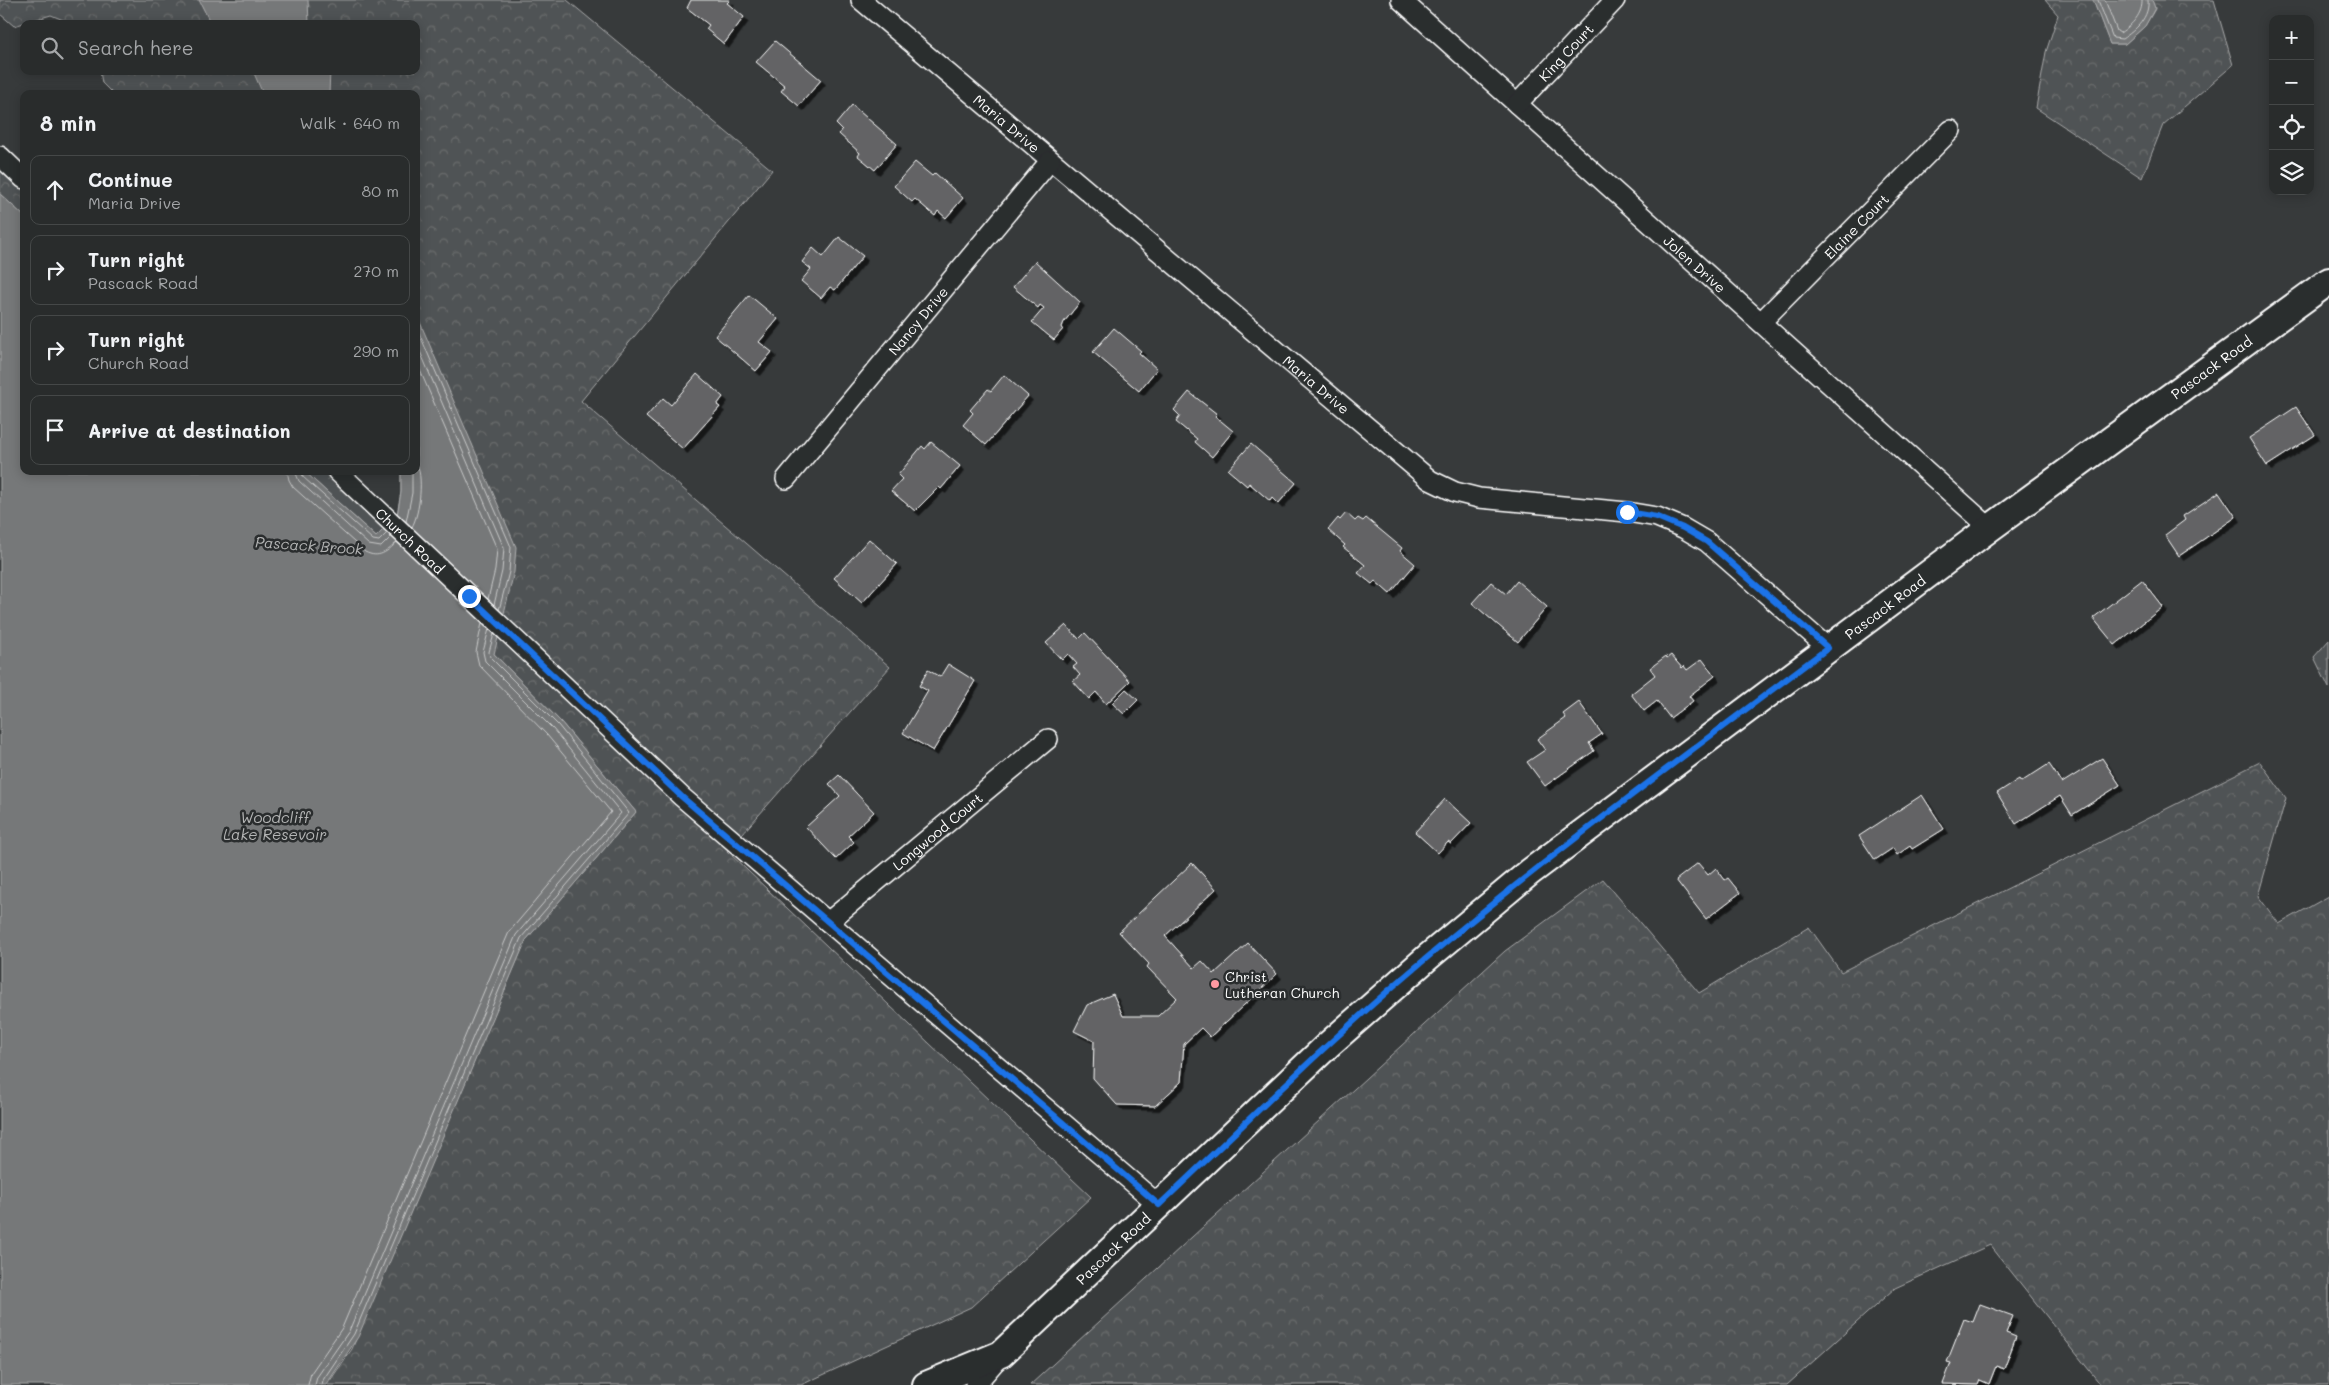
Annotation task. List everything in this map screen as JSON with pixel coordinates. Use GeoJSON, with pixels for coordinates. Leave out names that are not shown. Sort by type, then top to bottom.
{"type":"FeatureCollection","features":[{"type":"Feature","properties":{"kind":"street","name":"Maria Drive"},"geometry":{"type":"LineString","coordinates":[[860,0],[1430,480],[1455,492],[1479,498],[1627,512],[1657,517],[1683,528],[1707,542],[1828,648]]}},
{"type":"Feature","properties":{"kind":"street","name":"Jolen Drive"},"geometry":{"type":"LineString","coordinates":[[1401,0],[1990,528]]}},
{"type":"Feature","properties":{"kind":"street","name":"King Court"},"geometry":{"type":"LineString","coordinates":[[1517,104],[1615,0]]}},
{"type":"Feature","properties":{"kind":"street","name":"Elaine Court"},"geometry":{"type":"LineString","coordinates":[[1761,322],[1951,130]]}},
{"type":"Feature","properties":{"kind":"street"},"geometry":{"type":"LineString","coordinates":[[0,156],[20,175]]}},
{"type":"Feature","properties":{"kind":"street","name":"Nancy Drive"},"geometry":{"type":"LineString","coordinates":[[786,479],[1050,161]]}},
{"type":"Feature","properties":{"kind":"street","name":"Pascack Road"},"geometry":{"type":"LineString","coordinates":[[926,1385],[1001,1354],[1328,1045],[1428,957],[1590,826],[1990,528],[2329,281]]}},
{"type":"Feature","properties":{"kind":"street","name":"Church Road"},"geometry":{"type":"LineString","coordinates":[[341,475],[682,797],[1159,1205]]}},
{"type":"Feature","properties":{"kind":"street","name":"Longwood Court"},"geometry":{"type":"LineString","coordinates":[[828,922],[1048,739]]}},
{"type":"Feature","properties":{"kind":"street"},"geometry":{"type":"LineString","coordinates":[[975,1385],[1001,1354]]}},
{"type":"Feature","properties":{"kind":"green space"},"geometry":{"type":"Polygon","coordinates":[[[0,0],[567,0],[772,170],[581,401],[890,667],[727,851],[1091,1197],[971,1307],[801,1385],[327,1385],[352,1349],[526,940],[636,812],[561,722],[407,565],[308,475],[350,475],[397,515],[401,492],[401,475],[420,475],[420,90],[109,90],[102,83],[101,75],[420,75],[420,20],[63,20],[51,15],[34,20],[20,20],[20,24],[14,26],[0,14],[0,0]]]}},
{"type":"Feature","properties":{"kind":"green space"},"geometry":{"type":"Polygon","coordinates":[[[2045,0],[2093,0],[2110,44],[2125,44],[2145,26],[2155,9],[2152,0],[2214,0],[2233,65],[2163,125],[2142,178],[2036,108],[2046,52],[2058,15],[2045,0]]]}},
{"type":"Feature","properties":{"kind":"green space"},"geometry":{"type":"Polygon","coordinates":[[[0,156],[20,175],[20,212],[0,194],[0,156]]]}},
{"type":"Feature","properties":{"kind":"green space"},"geometry":{"type":"Polygon","coordinates":[[[2329,640],[2329,688],[2314,657],[2329,640]]]}},
{"type":"Feature","properties":{"kind":"green space"},"geometry":{"type":"Polygon","coordinates":[[[2260,762],[2286,798],[2258,896],[2279,924],[2329,896],[2329,1385],[2101,1385],[1990,1245],[1895,1288],[1787,1385],[1030,1385],[1505,951],[1603,879],[1699,993],[1809,927],[1841,972],[2260,762]]]}},
{"type":"Feature","properties":{"kind":"water"},"geometry":{"type":"Polygon","coordinates":[[[199,0],[308,0],[309,20],[209,20],[199,0]]]}},
{"type":"Feature","properties":{"kind":"water"},"geometry":{"type":"Polygon","coordinates":[[[2093,0],[2152,0],[2155,8],[2145,26],[2125,44],[2110,44],[2093,0]]]}},
{"type":"Feature","properties":{"kind":"water"},"geometry":{"type":"Polygon","coordinates":[[[255,75],[330,75],[329,90],[261,90],[255,75]]]}},
{"type":"Feature","properties":{"kind":"water","name":"Woodcliff Lake Resevoir"},"geometry":{"type":"Polygon","coordinates":[[[0,194],[20,212],[20,475],[308,475],[376,537],[397,516],[401,492],[401,475],[420,475],[420,322],[516,547],[514,572],[494,654],[561,722],[636,812],[526,940],[358,1337],[326,1385],[0,1385],[0,194]]]}},
{"type":"Feature","properties":{"kind":"building"},"geometry":{"type":"Polygon","coordinates":[[[691,0],[730,0],[727,3],[744,17],[724,44],[706,29],[709,25],[687,8],[691,0]]]}},
{"type":"Feature","properties":{"kind":"building"},"geometry":{"type":"Polygon","coordinates":[[[775,41],[821,80],[799,106],[781,91],[785,86],[756,62],[775,41]]]}},
{"type":"Feature","properties":{"kind":"building"},"geometry":{"type":"Polygon","coordinates":[[[852,105],[897,144],[875,170],[858,156],[860,153],[839,134],[842,130],[836,124],[852,105]]]}},
{"type":"Feature","properties":{"kind":"building"},"geometry":{"type":"Polygon","coordinates":[[[915,162],[932,176],[935,173],[963,198],[946,218],[938,211],[935,216],[915,199],[912,202],[894,186],[915,162]]]}},
{"type":"Feature","properties":{"kind":"building"},"geometry":{"type":"Polygon","coordinates":[[[839,237],[863,256],[835,290],[830,287],[821,298],[801,281],[811,269],[802,262],[813,248],[823,257],[839,237]]]}},
{"type":"Feature","properties":{"kind":"building"},"geometry":{"type":"Polygon","coordinates":[[[1035,261],[1080,302],[1064,322],[1063,329],[1054,340],[1032,322],[1044,308],[1040,305],[1038,308],[1013,287],[1035,261]]]}},
{"type":"Feature","properties":{"kind":"building"},"geometry":{"type":"Polygon","coordinates":[[[749,295],[778,319],[759,342],[772,352],[756,371],[715,336],[749,295]]]}},
{"type":"Feature","properties":{"kind":"building"},"geometry":{"type":"Polygon","coordinates":[[[1114,328],[1141,351],[1139,353],[1157,369],[1139,391],[1093,352],[1114,328]]]}},
{"type":"Feature","properties":{"kind":"building"},"geometry":{"type":"Polygon","coordinates":[[[697,374],[723,397],[717,405],[720,407],[683,449],[646,417],[663,398],[671,405],[697,374]]]}},
{"type":"Feature","properties":{"kind":"building"},"geometry":{"type":"Polygon","coordinates":[[[1004,375],[1028,396],[986,445],[963,425],[973,413],[970,410],[988,389],[991,391],[1004,375]]]}},
{"type":"Feature","properties":{"kind":"building"},"geometry":{"type":"Polygon","coordinates":[[[1189,392],[1217,414],[1215,416],[1233,431],[1212,457],[1195,442],[1197,439],[1176,422],[1180,416],[1174,410],[1189,392]]]}},
{"type":"Feature","properties":{"kind":"building"},"geometry":{"type":"Polygon","coordinates":[[[2296,407],[2315,435],[2267,466],[2249,438],[2296,407]]]}},
{"type":"Feature","properties":{"kind":"building"},"geometry":{"type":"Polygon","coordinates":[[[931,442],[960,466],[941,489],[939,487],[915,511],[891,491],[902,479],[898,475],[922,446],[925,449],[931,442]]]}},
{"type":"Feature","properties":{"kind":"building"},"geometry":{"type":"Polygon","coordinates":[[[1251,444],[1296,483],[1278,504],[1272,498],[1270,501],[1249,483],[1247,486],[1228,470],[1251,444]]]}},
{"type":"Feature","properties":{"kind":"building"},"geometry":{"type":"Polygon","coordinates":[[[2219,492],[2236,517],[2179,556],[2165,535],[2185,520],[2183,516],[2219,492]]]}},
{"type":"Feature","properties":{"kind":"building"},"geometry":{"type":"Polygon","coordinates":[[[1346,513],[1355,521],[1358,518],[1363,521],[1366,518],[1402,548],[1400,551],[1415,564],[1390,594],[1375,581],[1372,584],[1358,573],[1365,565],[1343,547],[1345,545],[1328,530],[1338,518],[1340,520],[1346,513]]]}},
{"type":"Feature","properties":{"kind":"building"},"geometry":{"type":"Polygon","coordinates":[[[869,539],[897,564],[862,603],[834,578],[869,539]]]}},
{"type":"Feature","properties":{"kind":"building"},"geometry":{"type":"Polygon","coordinates":[[[2142,580],[2163,607],[2115,645],[2093,618],[2142,580]]]}},
{"type":"Feature","properties":{"kind":"building"},"geometry":{"type":"Polygon","coordinates":[[[1517,581],[1547,607],[1518,642],[1472,603],[1491,582],[1506,594],[1517,581]]]}},
{"type":"Feature","properties":{"kind":"building"},"geometry":{"type":"Polygon","coordinates":[[[1066,625],[1079,639],[1085,633],[1130,681],[1106,704],[1096,692],[1089,699],[1073,681],[1080,675],[1073,667],[1077,664],[1068,654],[1062,660],[1046,643],[1066,625]]]}},
{"type":"Feature","properties":{"kind":"building"},"geometry":{"type":"Polygon","coordinates":[[[1671,655],[1682,668],[1684,666],[1687,670],[1702,659],[1715,676],[1689,696],[1693,701],[1670,718],[1657,701],[1644,711],[1631,694],[1655,675],[1650,668],[1666,656],[1667,658],[1671,655]]]}},
{"type":"Feature","properties":{"kind":"building"},"geometry":{"type":"Polygon","coordinates":[[[948,664],[975,681],[933,751],[903,733],[928,691],[919,686],[928,670],[940,677],[948,664]]]}},
{"type":"Feature","properties":{"kind":"building"},"geometry":{"type":"Polygon","coordinates":[[[1126,689],[1138,700],[1124,714],[1112,703],[1126,689]]]}},
{"type":"Feature","properties":{"kind":"building"},"geometry":{"type":"Polygon","coordinates":[[[1579,702],[1602,734],[1589,743],[1594,751],[1545,786],[1527,762],[1545,750],[1537,739],[1566,718],[1563,714],[1579,702]]]}},
{"type":"Feature","properties":{"kind":"building"},"geometry":{"type":"Polygon","coordinates":[[[2102,758],[2120,785],[2072,815],[2060,796],[2016,824],[1997,793],[2019,779],[2021,782],[2049,764],[2062,783],[2102,758]]]}},
{"type":"Feature","properties":{"kind":"building"},"geometry":{"type":"Polygon","coordinates":[[[839,775],[874,812],[848,836],[854,842],[836,859],[806,827],[840,796],[829,784],[839,775]]]}},
{"type":"Feature","properties":{"kind":"building"},"geometry":{"type":"Polygon","coordinates":[[[1922,795],[1944,829],[1912,849],[1910,846],[1897,855],[1893,848],[1875,860],[1859,836],[1922,795]]]}},
{"type":"Feature","properties":{"kind":"building"},"geometry":{"type":"Polygon","coordinates":[[[1445,799],[1471,823],[1451,844],[1448,842],[1438,853],[1415,832],[1445,799]]]}},
{"type":"Feature","properties":{"kind":"building","name":"Christ Lutheran Church"},"geometry":{"type":"Polygon","coordinates":[[[1192,863],[1216,889],[1165,936],[1194,968],[1202,961],[1214,974],[1248,943],[1277,974],[1210,1037],[1201,1028],[1184,1044],[1181,1082],[1155,1106],[1117,1105],[1093,1078],[1094,1041],[1074,1031],[1087,1005],[1113,994],[1123,1016],[1158,1016],[1177,998],[1147,967],[1149,964],[1119,932],[1192,863]]]}},
{"type":"Feature","properties":{"kind":"building"},"geometry":{"type":"Polygon","coordinates":[[[1698,863],[1708,875],[1716,868],[1725,880],[1728,878],[1740,893],[1706,919],[1676,880],[1698,863]]]}},
{"type":"Feature","properties":{"kind":"building"},"geometry":{"type":"Polygon","coordinates":[[[1980,1304],[2013,1316],[2006,1333],[2016,1337],[2004,1369],[1996,1366],[1989,1384],[1980,1380],[1978,1385],[1943,1384],[1951,1363],[1947,1362],[1964,1319],[1973,1322],[1980,1304]]]}},
{"type":"Feature","properties":{"kind":"place","name":"Christ Lutheran Church"},"geometry":{"type":"Point","coordinates":[1215,984]}},
{"type":"Feature","properties":{"kind":"route"},"geometry":{"type":"LineString","coordinates":[[469,596],[682,797],[1159,1205],[1328,1045],[1428,957],[1530,872],[1828,648],[1707,542],[1683,528],[1657,517],[1627,512]]}},
{"type":"Feature","properties":{"kind":"water label","name":"Pascack Brook"},"geometry":{"type":"Point","coordinates":[309,545]}}]}
